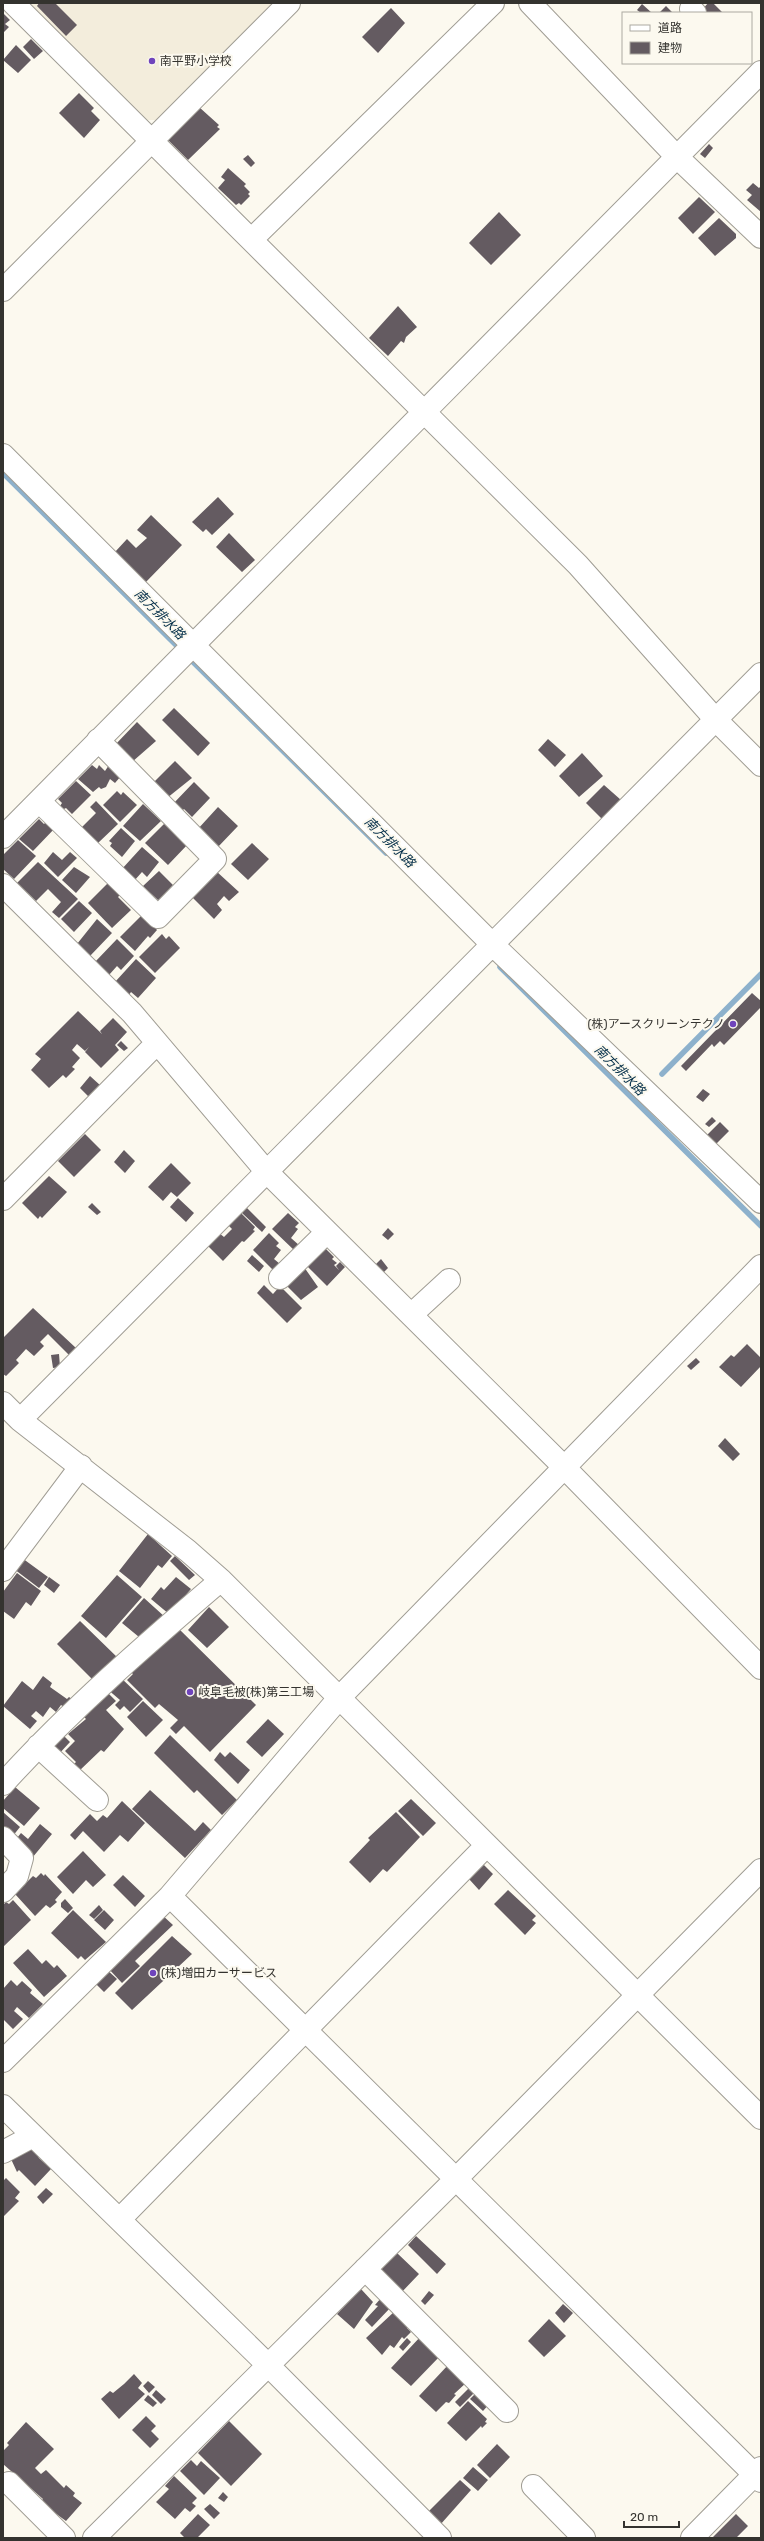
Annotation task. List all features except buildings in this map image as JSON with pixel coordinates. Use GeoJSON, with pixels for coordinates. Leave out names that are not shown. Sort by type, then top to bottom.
{"type":"FeatureCollection","features":[{"type":"Feature","properties":{"kind":"street"},"geometry":{"type":"LineString","coordinates":[[13,3],[424,410],[578,565],[716,720],[761,765]]}},
{"type":"Feature","properties":{"kind":"street"},"geometry":{"type":"LineString","coordinates":[[3,290],[288,3]]}},
{"type":"Feature","properties":{"kind":"street"},"geometry":{"type":"LineString","coordinates":[[252,239],[493,3]]}},
{"type":"Feature","properties":{"kind":"street"},"geometry":{"type":"LineString","coordinates":[[530,3],[677,157],[761,237]]}},
{"type":"Feature","properties":{"kind":"street"},"geometry":{"type":"LineString","coordinates":[[3,837],[424,410],[677,157],[756,69]]}},
{"type":"Feature","properties":{"kind":"street"},"geometry":{"type":"LineString","coordinates":[[3,455],[187,650],[761,1202]]}},
{"type":"Feature","properties":{"kind":"street"},"geometry":{"type":"LineString","coordinates":[[20,1420],[761,674]]}},
{"type":"Feature","properties":{"kind":"street"},"geometry":{"type":"LineString","coordinates":[[39,801],[158,917],[215,859],[98,740]]}},
{"type":"Feature","properties":{"kind":"street"},"geometry":{"type":"LineString","coordinates":[[3,885],[132,1013],[266,1171],[563,1466],[761,1668]]}},
{"type":"Feature","properties":{"kind":"street"},"geometry":{"type":"LineString","coordinates":[[3,1199],[157,1043]]}},
{"type":"Feature","properties":{"kind":"street"},"geometry":{"type":"LineString","coordinates":[[280,1278],[327,1232]]}},
{"type":"Feature","properties":{"kind":"street"},"geometry":{"type":"LineString","coordinates":[[3,2061],[170,1896],[340,1697],[563,1466],[761,1266]]}},
{"type":"Feature","properties":{"kind":"street"},"geometry":{"type":"LineString","coordinates":[[411,1315],[450,1280]]}},
{"type":"Feature","properties":{"kind":"street"},"geometry":{"type":"LineString","coordinates":[[3,1403],[20,1420],[81,1466],[188,1551],[221,1580],[761,2118]]}},
{"type":"Feature","properties":{"kind":"street"},"geometry":{"type":"LineString","coordinates":[[3,1570],[81,1466]]}},
{"type":"Feature","properties":{"kind":"street"},"geometry":{"type":"LineString","coordinates":[[3,1784],[38,1746],[127,1661],[221,1580]]}},
{"type":"Feature","properties":{"kind":"street"},"geometry":{"type":"LineString","coordinates":[[38,1746],[97,1800]]}},
{"type":"Feature","properties":{"kind":"street"},"geometry":{"type":"LineString","coordinates":[[3,1838],[22,1858],[17,1876],[3,1891]]}},
{"type":"Feature","properties":{"kind":"street"},"geometry":{"type":"LineString","coordinates":[[120,2219],[487,1845]]}},
{"type":"Feature","properties":{"kind":"street"},"geometry":{"type":"LineString","coordinates":[[94,2538],[267,2364],[456,2180],[761,1870]]}},
{"type":"Feature","properties":{"kind":"street"},"geometry":{"type":"LineString","coordinates":[[170,1896],[456,2180],[759,2475],[692,2538]]}},
{"type":"Feature","properties":{"kind":"street"},"geometry":{"type":"LineString","coordinates":[[3,2106],[267,2364],[440,2538]]}},
{"type":"Feature","properties":{"kind":"street"},"geometry":{"type":"LineString","coordinates":[[3,2152],[34,2136]]}},
{"type":"Feature","properties":{"kind":"street"},"geometry":{"type":"LineString","coordinates":[[365,2268],[507,2411]]}},
{"type":"Feature","properties":{"kind":"street"},"geometry":{"type":"LineString","coordinates":[[9,2483],[64,2538]]}},
{"type":"Feature","properties":{"kind":"street"},"geometry":{"type":"LineString","coordinates":[[533,2486],[584,2538]]}},
{"type":"Feature","properties":{"kind":"shaded area","name":"南平野小学校"},"geometry":{"type":"Polygon","coordinates":[[[28,3],[274,3],[157,120],[147,120],[28,3]]]}},
{"type":"Feature","properties":{"kind":"waterway","name":"南方排水路"},"geometry":{"type":"LineString","coordinates":[[3,473],[182,651]]}},
{"type":"Feature","properties":{"kind":"waterway","name":"南方排水路"},"geometry":{"type":"LineString","coordinates":[[188,657],[386,853]]}},
{"type":"Feature","properties":{"kind":"waterway","name":"南方排水路"},"geometry":{"type":"LineString","coordinates":[[500,967],[761,1226]]}},
{"type":"Feature","properties":{"kind":"waterway"},"geometry":{"type":"LineString","coordinates":[[662,1074],[761,974]]}},
{"type":"Feature","properties":{"kind":"place","name":"南平野小学校"},"geometry":{"type":"Point","coordinates":[152,61]}},
{"type":"Feature","properties":{"kind":"place","name":"(株)アースクリーンテクノ"},"geometry":{"type":"Point","coordinates":[733,1024]}},
{"type":"Feature","properties":{"kind":"place","name":"岐阜毛被(株)第三工場"},"geometry":{"type":"Point","coordinates":[190,1692]}},
{"type":"Feature","properties":{"kind":"place","name":"(株)増田カーサービス"},"geometry":{"type":"Point","coordinates":[153,1973]}}]}
